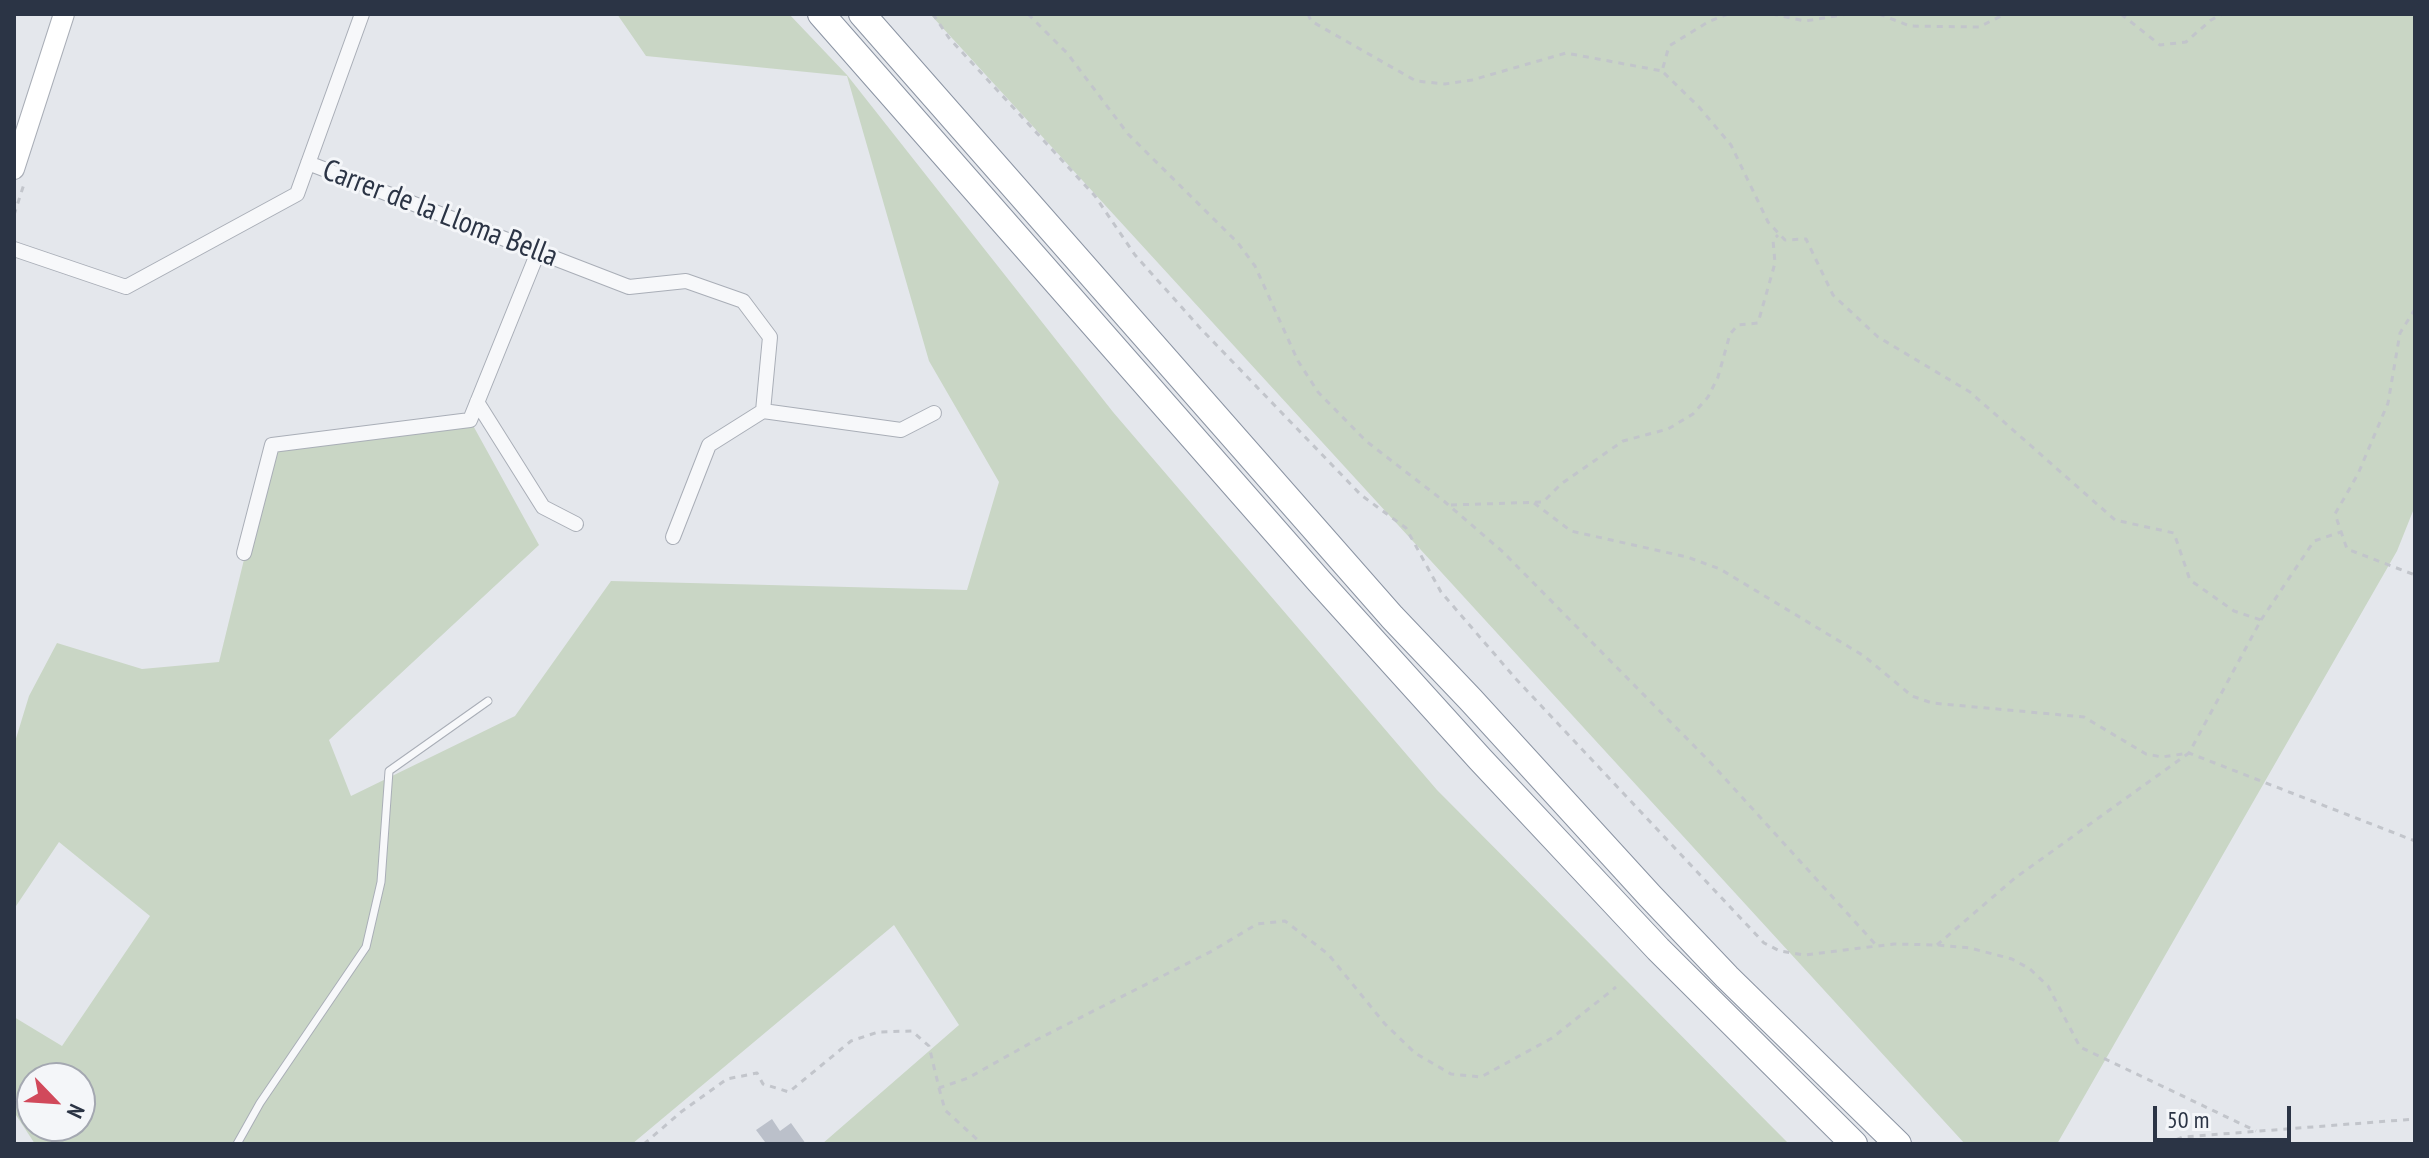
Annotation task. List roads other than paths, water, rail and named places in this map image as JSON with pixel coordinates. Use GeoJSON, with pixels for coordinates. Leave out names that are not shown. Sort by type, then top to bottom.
{"type":"FeatureCollection","features":[{"type":"Feature","properties":{"kind":"highway"},"geometry":{"type":"LineString","coordinates":[[821,14],[1319,581],[1490,770],[1679,971],[1854,1144]]}},
{"type":"Feature","properties":{"kind":"highway"},"geometry":{"type":"LineString","coordinates":[[862,14],[1392,617],[1727,977],[1898,1144]]}},
{"type":"Feature","properties":{"kind":"main road"},"geometry":{"type":"LineString","coordinates":[[14,169],[64,14]]}},
{"type":"Feature","properties":{"kind":"street"},"geometry":{"type":"LineString","coordinates":[[308,163],[362,14]]}},
{"type":"Feature","properties":{"kind":"street","name":"Carrer de la Lloma Bella"},"geometry":{"type":"LineString","coordinates":[[14,249],[126,287],[297,194],[308,163],[629,287],[686,281],[743,301],[770,337],[763,411]]}},
{"type":"Feature","properties":{"kind":"street"},"geometry":{"type":"LineString","coordinates":[[244,553],[272,445],[470,420],[538,252]]}},
{"type":"Feature","properties":{"kind":"street"},"geometry":{"type":"LineString","coordinates":[[477,402],[543,507],[576,524]]}},
{"type":"Feature","properties":{"kind":"street"},"geometry":{"type":"LineString","coordinates":[[673,537],[709,445],[763,411],[901,430],[934,413]]}},
{"type":"Feature","properties":{"kind":"lane"},"geometry":{"type":"LineString","coordinates":[[237,1144],[260,1103],[366,947],[381,882],[389,771],[488,701]]}}]}
